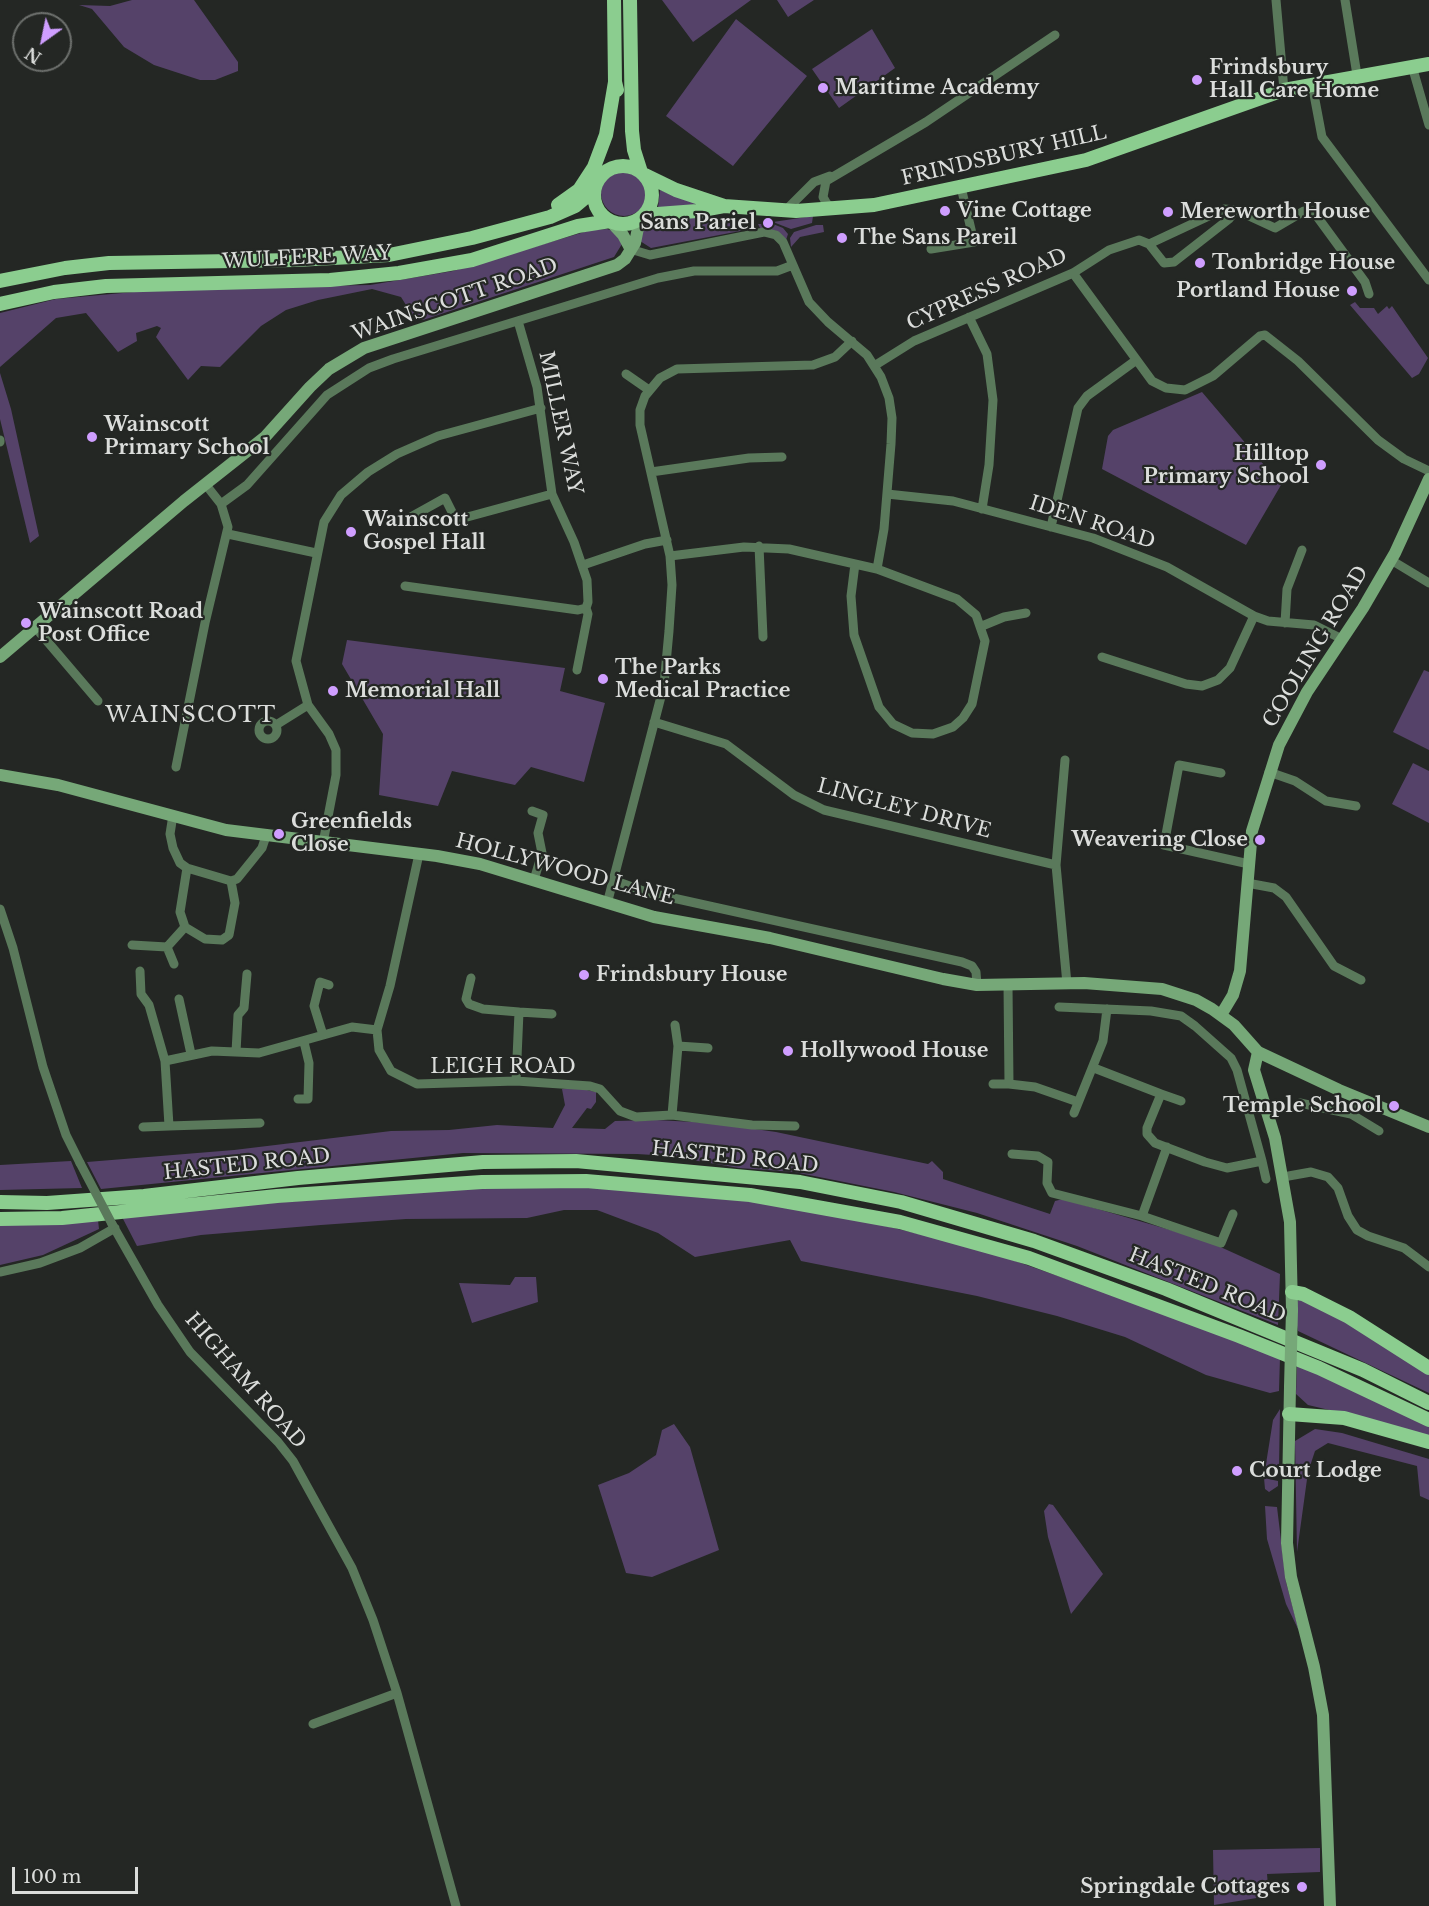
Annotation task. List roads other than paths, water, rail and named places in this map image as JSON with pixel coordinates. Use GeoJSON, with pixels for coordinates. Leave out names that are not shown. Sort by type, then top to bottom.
{"type":"FeatureCollection","features":[{"type":"Feature","properties":{"kind":"main road"},"geometry":{"type":"LineString","coordinates":[[614,0],[615,82],[618,98],[614,137],[593,191],[598,210],[610,221],[630,249]]}},
{"type":"Feature","properties":{"kind":"main road"},"geometry":{"type":"LineString","coordinates":[[610,221],[624,224],[642,217],[650,206],[652,193],[642,173],[633,141],[630,0]]}},
{"type":"Feature","properties":{"kind":"main road","name":"FRINDSBURY HILL"},"geometry":{"type":"LineString","coordinates":[[642,173],[676,190],[724,206],[785,211],[874,205],[1091,158],[1284,90],[1357,75],[1429,64]]}},
{"type":"Feature","properties":{"kind":"main road"},"geometry":{"type":"LineString","coordinates":[[472,238],[556,206],[579,190],[594,167],[606,135],[615,82]]}},
{"type":"Feature","properties":{"kind":"main road"},"geometry":{"type":"LineString","coordinates":[[599,177],[609,168],[619,165],[629,166],[642,173]]}},
{"type":"Feature","properties":{"kind":"main road","name":"WULFERE WAY"},"geometry":{"type":"LineString","coordinates":[[0,281],[65,267],[109,263],[296,260],[389,255],[472,238],[564,212],[593,191]]}},
{"type":"Feature","properties":{"kind":"main road","name":"FRINDSBURY HILL"},"geometry":{"type":"LineString","coordinates":[[642,217],[724,206]]}},
{"type":"Feature","properties":{"kind":"main road","name":"WAINSCOTT ROAD"},"geometry":{"type":"LineString","coordinates":[[0,657],[265,437],[329,369],[364,348],[611,267],[625,259],[635,243],[642,217]]}},
{"type":"Feature","properties":{"kind":"main road","name":"WULFERE WAY"},"geometry":{"type":"LineString","coordinates":[[0,304],[45,294],[106,286],[330,280],[399,273],[463,262],[578,226],[610,221]]}},
{"type":"Feature","properties":{"kind":"main road","name":"COOLING ROAD"},"geometry":{"type":"LineString","coordinates":[[1221,1015],[1229,1006],[1240,971],[1252,831],[1269,772],[1293,716],[1391,560],[1429,479]]}},
{"type":"Feature","properties":{"kind":"main road","name":"HOLLYWOOD LANE"},"geometry":{"type":"LineString","coordinates":[[0,775],[58,785],[226,830],[266,836],[324,840],[480,864],[654,917],[814,948],[937,978],[977,984],[1066,984],[1162,989],[1196,1000],[1221,1015],[1250,1040],[1258,1053]]}},
{"type":"Feature","properties":{"kind":"main road"},"geometry":{"type":"LineString","coordinates":[[1330,1906],[1323,1715],[1291,1576],[1287,1543],[1292,1310],[1290,1222],[1283,1176],[1254,1070],[1258,1053],[1429,1127]]}},
{"type":"Feature","properties":{"kind":"main road","name":"HASTED ROAD"},"geometry":{"type":"LineString","coordinates":[[0,1202],[47,1203],[144,1196],[298,1178],[483,1162],[576,1161],[800,1182],[901,1202],[1034,1241],[1166,1289],[1363,1370],[1429,1402]]}},
{"type":"Feature","properties":{"kind":"main road","name":"HASTED ROAD"},"geometry":{"type":"LineString","coordinates":[[0,1219],[62,1218],[277,1196],[482,1182],[586,1181],[750,1195],[900,1222],[1029,1258],[1319,1368],[1429,1420]]}},
{"type":"Feature","properties":{"kind":"main road"},"geometry":{"type":"LineString","coordinates":[[1292,1292],[1303,1294],[1349,1317],[1429,1368]]}},
{"type":"Feature","properties":{"kind":"main road"},"geometry":{"type":"LineString","coordinates":[[1289,1414],[1344,1418],[1429,1442]]}},
{"type":"Feature","properties":{"kind":"street"},"geometry":{"type":"LineString","coordinates":[[1276,0],[1284,90]]}},
{"type":"Feature","properties":{"kind":"street"},"geometry":{"type":"LineString","coordinates":[[1345,0],[1357,75]]}},
{"type":"Feature","properties":{"kind":"street"},"geometry":{"type":"LineString","coordinates":[[837,209],[827,204],[823,197],[826,181],[918,127],[1055,35]]}},
{"type":"Feature","properties":{"kind":"street"},"geometry":{"type":"LineString","coordinates":[[1412,66],[1429,125]]}},
{"type":"Feature","properties":{"kind":"street"},"geometry":{"type":"LineString","coordinates":[[1312,84],[1323,137],[1429,280]]}},
{"type":"Feature","properties":{"kind":"street"},"geometry":{"type":"LineString","coordinates":[[785,211],[814,182],[840,172]]}},
{"type":"Feature","properties":{"kind":"street"},"geometry":{"type":"LineString","coordinates":[[931,249],[974,242],[961,187]]}},
{"type":"Feature","properties":{"kind":"street","name":"CYPRESS ROAD"},"geometry":{"type":"LineString","coordinates":[[874,366],[910,343],[1073,273],[1109,250],[1138,240],[1149,244],[1224,209],[1236,210]]}},
{"type":"Feature","properties":{"kind":"street"},"geometry":{"type":"LineString","coordinates":[[1149,244],[1164,263],[1174,262],[1229,219],[1236,210],[1275,228],[1304,211],[1313,211],[1365,282],[1368,294]]}},
{"type":"Feature","properties":{"kind":"street"},"geometry":{"type":"LineString","coordinates":[[630,249],[652,255],[764,232],[776,235],[784,243],[811,304],[852,341],[874,366],[886,390],[892,412],[884,534],[877,569]]}},
{"type":"Feature","properties":{"kind":"street"},"geometry":{"type":"LineString","coordinates":[[220,504],[247,485],[327,395],[345,382],[393,358],[658,278],[694,271],[777,271],[793,265]]}},
{"type":"Feature","properties":{"kind":"street"},"geometry":{"type":"LineString","coordinates":[[1073,273],[1135,361],[1152,381],[1166,388],[1185,390],[1213,376],[1260,336],[1271,337],[1378,440],[1404,459],[1429,471]]}},
{"type":"Feature","properties":{"kind":"street"},"geometry":{"type":"LineString","coordinates":[[969,317],[987,354],[993,400],[989,465],[982,509]]}},
{"type":"Feature","properties":{"kind":"street","name":"MILLER WAY"},"geometry":{"type":"LineString","coordinates":[[518,321],[541,408],[552,494],[583,565],[587,580],[586,608],[588,614],[577,669]]}},
{"type":"Feature","properties":{"kind":"street"},"geometry":{"type":"LineString","coordinates":[[607,904],[664,685],[669,631],[672,585],[670,556],[639,418],[649,390],[666,374],[687,367],[821,364],[838,355],[852,341]]}},
{"type":"Feature","properties":{"kind":"street"},"geometry":{"type":"LineString","coordinates":[[1051,527],[1078,407],[1087,396],[1135,361]]}},
{"type":"Feature","properties":{"kind":"street"},"geometry":{"type":"LineString","coordinates":[[626,374],[649,390]]}},
{"type":"Feature","properties":{"kind":"street"},"geometry":{"type":"LineString","coordinates":[[324,840],[336,775],[336,750],[329,734],[308,705],[296,661],[324,522],[341,495],[368,472],[397,454],[438,436],[541,408]]}},
{"type":"Feature","properties":{"kind":"street"},"geometry":{"type":"LineString","coordinates":[[651,472],[749,458],[783,457]]}},
{"type":"Feature","properties":{"kind":"street"},"geometry":{"type":"LineString","coordinates":[[176,767],[205,623],[228,534],[227,518],[206,485]]}},
{"type":"Feature","properties":{"kind":"street"},"geometry":{"type":"LineString","coordinates":[[409,518],[445,498],[454,516],[460,519],[552,494]]}},
{"type":"Feature","properties":{"kind":"street","name":"IDEN ROAD"},"geometry":{"type":"LineString","coordinates":[[887,494],[953,501],[1133,552],[1167,567],[1254,616],[1285,623],[1314,625],[1342,639]]}},
{"type":"Feature","properties":{"kind":"street"},"geometry":{"type":"LineString","coordinates":[[228,534],[316,553]]}},
{"type":"Feature","properties":{"kind":"street"},"geometry":{"type":"LineString","coordinates":[[583,565],[645,544],[667,540]]}},
{"type":"Feature","properties":{"kind":"street"},"geometry":{"type":"LineString","coordinates":[[670,556],[759,546],[789,549],[855,564],[877,569],[957,599],[971,609],[982,626],[985,648],[972,704],[963,718],[946,730],[919,735],[899,728],[879,707],[854,635],[851,596],[855,564]]}},
{"type":"Feature","properties":{"kind":"street"},"geometry":{"type":"LineString","coordinates":[[759,546],[763,637]]}},
{"type":"Feature","properties":{"kind":"street"},"geometry":{"type":"LineString","coordinates":[[1285,623],[1287,589],[1302,550]]}},
{"type":"Feature","properties":{"kind":"street"},"geometry":{"type":"LineString","coordinates":[[1391,560],[1429,583]]}},
{"type":"Feature","properties":{"kind":"street"},"geometry":{"type":"LineString","coordinates":[[405,586],[578,610],[586,608]]}},
{"type":"Feature","properties":{"kind":"street"},"geometry":{"type":"LineString","coordinates":[[982,626],[1004,617],[1026,613]]}},
{"type":"Feature","properties":{"kind":"street"},"geometry":{"type":"LineString","coordinates":[[1102,657],[1186,684],[1203,686],[1218,680],[1230,668],[1254,616]]}},
{"type":"Feature","properties":{"kind":"street"},"geometry":{"type":"LineString","coordinates":[[35,627],[98,701]]}},
{"type":"Feature","properties":{"kind":"street"},"geometry":{"type":"LineString","coordinates":[[276,725],[308,705]]}},
{"type":"Feature","properties":{"kind":"street","name":"LINGLEY DRIVE"},"geometry":{"type":"LineString","coordinates":[[654,722],[726,744],[789,792],[825,810],[1056,865]]}},
{"type":"Feature","properties":{"kind":"street"},"geometry":{"type":"LineString","coordinates":[[1065,760],[1056,865],[1066,984]]}},
{"type":"Feature","properties":{"kind":"street"},"geometry":{"type":"LineString","coordinates":[[1221,773],[1179,765],[1164,845],[1249,864]]}},
{"type":"Feature","properties":{"kind":"street"},"geometry":{"type":"LineString","coordinates":[[1269,772],[1295,781],[1326,801],[1356,806]]}},
{"type":"Feature","properties":{"kind":"street"},"geometry":{"type":"LineString","coordinates":[[532,811],[543,815],[538,831],[542,853],[534,880]]}},
{"type":"Feature","properties":{"kind":"street"},"geometry":{"type":"LineString","coordinates":[[173,815],[170,834],[180,863],[187,868],[231,881],[237,879],[262,848],[266,836]]}},
{"type":"Feature","properties":{"kind":"street"},"geometry":{"type":"LineString","coordinates":[[291,827],[290,832],[324,840],[362,841],[363,837]]}},
{"type":"Feature","properties":{"kind":"street","name":"LEIGH ROAD"},"geometry":{"type":"LineString","coordinates":[[419,854],[390,986],[377,1030],[383,1060],[397,1075],[417,1084],[516,1081],[590,1086],[600,1089],[620,1111],[628,1115],[672,1115],[752,1125],[795,1126]]}},
{"type":"Feature","properties":{"kind":"street"},"geometry":{"type":"LineString","coordinates":[[187,868],[180,912],[184,927],[197,936],[222,940],[229,935],[235,903],[231,881]]}},
{"type":"Feature","properties":{"kind":"street","name":"HOLLYWOOD LANE"},"geometry":{"type":"LineString","coordinates":[[613,880],[646,892],[962,962],[972,966],[976,972],[977,984]]}},
{"type":"Feature","properties":{"kind":"street"},"geometry":{"type":"LineString","coordinates":[[1247,883],[1274,888],[1286,897],[1334,966],[1361,980]]}},
{"type":"Feature","properties":{"kind":"street","name":"HIGHAM ROAD"},"geometry":{"type":"LineString","coordinates":[[0,909],[13,948],[43,1067],[66,1135],[80,1163],[158,1305],[190,1352],[282,1447],[352,1568],[373,1620],[397,1692],[456,1906]]}},
{"type":"Feature","properties":{"kind":"street"},"geometry":{"type":"LineString","coordinates":[[167,947],[184,927]]}},
{"type":"Feature","properties":{"kind":"street"},"geometry":{"type":"LineString","coordinates":[[132,945],[167,947]]}},
{"type":"Feature","properties":{"kind":"street"},"geometry":{"type":"LineString","coordinates":[[167,947],[174,964]]}},
{"type":"Feature","properties":{"kind":"street"},"geometry":{"type":"LineString","coordinates":[[140,971],[141,994],[149,1005],[165,1061],[169,1126]]}},
{"type":"Feature","properties":{"kind":"street"},"geometry":{"type":"LineString","coordinates":[[236,1052],[238,1015],[244,1008],[247,974]]}},
{"type":"Feature","properties":{"kind":"street"},"geometry":{"type":"LineString","coordinates":[[471,978],[466,999],[469,1004],[483,1009],[552,1014]]}},
{"type":"Feature","properties":{"kind":"street"},"geometry":{"type":"LineString","coordinates":[[323,980],[314,1006],[323,1035]]}},
{"type":"Feature","properties":{"kind":"street"},"geometry":{"type":"LineString","coordinates":[[1008,985],[1009,1084]]}},
{"type":"Feature","properties":{"kind":"street"},"geometry":{"type":"LineString","coordinates":[[179,999],[191,1054]]}},
{"type":"Feature","properties":{"kind":"street"},"geometry":{"type":"LineString","coordinates":[[1059,1007],[1152,1011],[1181,1016],[1222,1049],[1237,1070],[1266,1179]]}},
{"type":"Feature","properties":{"kind":"street"},"geometry":{"type":"LineString","coordinates":[[1074,1113],[1103,1041],[1107,1009]]}},
{"type":"Feature","properties":{"kind":"street"},"geometry":{"type":"LineString","coordinates":[[516,1081],[519,1012]]}},
{"type":"Feature","properties":{"kind":"street"},"geometry":{"type":"LineString","coordinates":[[672,1115],[678,1046],[675,1025]]}},
{"type":"Feature","properties":{"kind":"street"},"geometry":{"type":"LineString","coordinates":[[165,1061],[212,1051],[259,1053],[352,1027],[377,1030]]}},
{"type":"Feature","properties":{"kind":"street"},"geometry":{"type":"LineString","coordinates":[[298,1099],[313,1099],[304,1042]]}},
{"type":"Feature","properties":{"kind":"street"},"geometry":{"type":"LineString","coordinates":[[678,1046],[708,1048]]}},
{"type":"Feature","properties":{"kind":"street"},"geometry":{"type":"LineString","coordinates":[[1094,1068],[1181,1101]]}},
{"type":"Feature","properties":{"kind":"street"},"geometry":{"type":"LineString","coordinates":[[993,1084],[1035,1087],[1078,1102]]}},
{"type":"Feature","properties":{"kind":"street"},"geometry":{"type":"LineString","coordinates":[[1161,1094],[1147,1134],[1155,1143],[1227,1168],[1262,1161]]}},
{"type":"Feature","properties":{"kind":"street"},"geometry":{"type":"LineString","coordinates":[[1351,1114],[1358,1098]]}},
{"type":"Feature","properties":{"kind":"street"},"geometry":{"type":"LineString","coordinates":[[1300,1103],[1351,1114],[1379,1131]]}},
{"type":"Feature","properties":{"kind":"street"},"geometry":{"type":"LineString","coordinates":[[143,1127],[260,1123]]}},
{"type":"Feature","properties":{"kind":"street"},"geometry":{"type":"LineString","coordinates":[[1142,1216],[1167,1147]]}},
{"type":"Feature","properties":{"kind":"street"},"geometry":{"type":"LineString","coordinates":[[1012,1154],[1038,1156],[1048,1162],[1047,1183],[1052,1193],[1142,1216],[1221,1243],[1233,1214]]}},
{"type":"Feature","properties":{"kind":"street"},"geometry":{"type":"LineString","coordinates":[[1283,1176],[1311,1172],[1329,1177],[1338,1188],[1348,1216],[1357,1230],[1404,1248],[1429,1267]]}},
{"type":"Feature","properties":{"kind":"street"},"geometry":{"type":"LineString","coordinates":[[0,1272],[40,1263],[80,1248],[114,1226]]}},
{"type":"Feature","properties":{"kind":"street"},"geometry":{"type":"LineString","coordinates":[[313,1724],[397,1692]]}},
{"type":"Feature","properties":{"kind":"place","name":"Frindsbury Hall Care Home"},"geometry":{"type":"Point","coordinates":[1197,80]}},
{"type":"Feature","properties":{"kind":"place","name":"Maritime Academy"},"geometry":{"type":"Point","coordinates":[823,88]}},
{"type":"Feature","properties":{"kind":"place","name":"Vine Cottage"},"geometry":{"type":"Point","coordinates":[945,211]}},
{"type":"Feature","properties":{"kind":"place","name":"Mereworth House"},"geometry":{"type":"Point","coordinates":[1168,212]}},
{"type":"Feature","properties":{"kind":"place","name":"Sans Pariel"},"geometry":{"type":"Point","coordinates":[768,223]}},
{"type":"Feature","properties":{"kind":"place","name":"The Sans Pareil"},"geometry":{"type":"Point","coordinates":[842,238]}},
{"type":"Feature","properties":{"kind":"place","name":"Tonbridge House"},"geometry":{"type":"Point","coordinates":[1200,263]}},
{"type":"Feature","properties":{"kind":"place","name":"Portland House"},"geometry":{"type":"Point","coordinates":[1352,291]}},
{"type":"Feature","properties":{"kind":"place","name":"Wainscott Primary School"},"geometry":{"type":"Point","coordinates":[92,437]}},
{"type":"Feature","properties":{"kind":"place","name":"Hilltop Primary School"},"geometry":{"type":"Point","coordinates":[1321,465]}},
{"type":"Feature","properties":{"kind":"place","name":"Wainscott Gospel Hall"},"geometry":{"type":"Point","coordinates":[351,532]}},
{"type":"Feature","properties":{"kind":"place","name":"Wainscott Road Post Office"},"geometry":{"type":"Point","coordinates":[26,623]}},
{"type":"Feature","properties":{"kind":"place","name":"The Parks Medical Practice"},"geometry":{"type":"Point","coordinates":[603,679]}},
{"type":"Feature","properties":{"kind":"place","name":"Memorial Hall"},"geometry":{"type":"Point","coordinates":[333,691]}},
{"type":"Feature","properties":{"kind":"place","name":"Greenfields Close"},"geometry":{"type":"Point","coordinates":[279,834]}},
{"type":"Feature","properties":{"kind":"place","name":"Weavering Close"},"geometry":{"type":"Point","coordinates":[1260,840]}},
{"type":"Feature","properties":{"kind":"place","name":"Frindsbury House"},"geometry":{"type":"Point","coordinates":[584,975]}},
{"type":"Feature","properties":{"kind":"place","name":"Hollywood House"},"geometry":{"type":"Point","coordinates":[788,1051]}},
{"type":"Feature","properties":{"kind":"place","name":"Temple School"},"geometry":{"type":"Point","coordinates":[1394,1106]}},
{"type":"Feature","properties":{"kind":"place","name":"Court Lodge"},"geometry":{"type":"Point","coordinates":[1237,1471]}},
{"type":"Feature","properties":{"kind":"place","name":"Springdale Cottages"},"geometry":{"type":"Point","coordinates":[1302,1887]}},
{"type":"Feature","properties":{"kind":"district","name":"WAINSCOTT"},"geometry":{"type":"Point","coordinates":[191,716]}}]}
